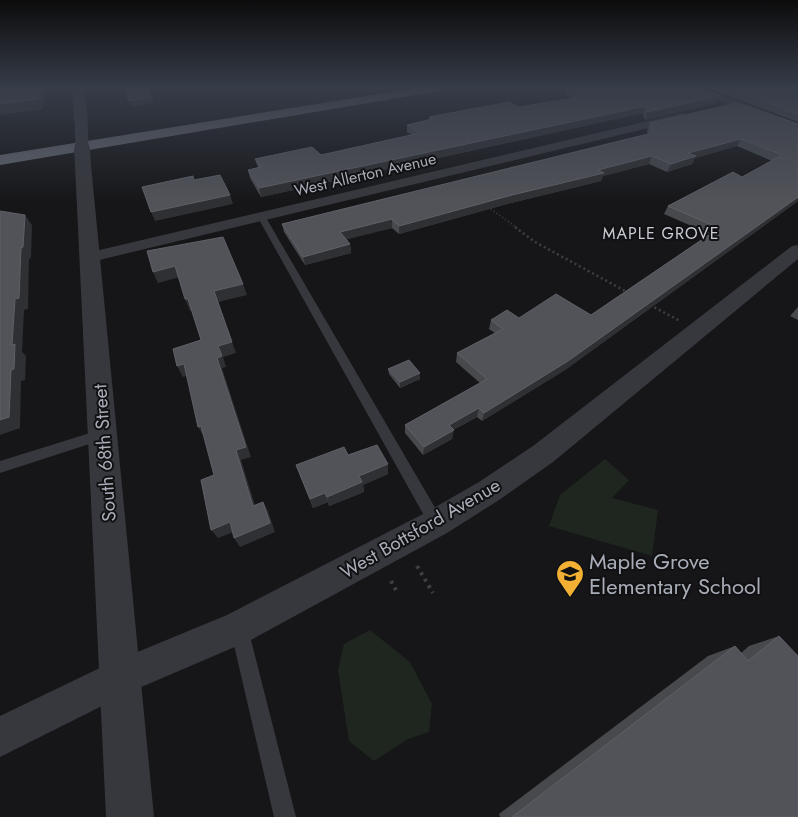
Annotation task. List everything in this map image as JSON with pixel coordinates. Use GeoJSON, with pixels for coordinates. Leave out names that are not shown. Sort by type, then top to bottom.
{"type":"FeatureCollection","features":[{"type":"Feature","properties":{"kind":"highway"},"geometry":{"type":"LineString","coordinates":[[0,148],[139,126]]}},
{"type":"Feature","properties":{"kind":"highway"},"geometry":{"type":"LineString","coordinates":[[0,160],[207,126]]}},
{"type":"Feature","properties":{"kind":"street","name":"South 68th Street"},"geometry":{"type":"LineString","coordinates":[[81,126],[130,817]]}},
{"type":"Feature","properties":{"kind":"street","name":"West Allerton Avenue"},"geometry":{"type":"LineString","coordinates":[[91,256],[641,126]]}},
{"type":"Feature","properties":{"kind":"street","name":"West Bottsford Avenue"},"geometry":{"type":"LineString","coordinates":[[0,737],[119,678],[239,628],[436,524],[543,454],[794,259]]}},
{"type":"Feature","properties":{"kind":"lane"},"geometry":{"type":"LineString","coordinates":[[261,216],[436,524]]}},
{"type":"Feature","properties":{"kind":"lane"},"geometry":{"type":"LineString","coordinates":[[0,467],[103,434]]}},
{"type":"Feature","properties":{"kind":"lane"},"geometry":{"type":"LineString","coordinates":[[239,628],[285,817]]}},
{"type":"Feature","properties":{"kind":"path"},"geometry":{"type":"LineString","coordinates":[[482,202],[535,242],[629,293]]}},
{"type":"Feature","properties":{"kind":"path"},"geometry":{"type":"LineString","coordinates":[[646,303],[680,321]]}},
{"type":"Feature","properties":{"kind":"path"},"geometry":{"type":"LineString","coordinates":[[417,566],[433,593]]}},
{"type":"Feature","properties":{"kind":"path"},"geometry":{"type":"LineString","coordinates":[[391,581],[396,590]]}},
{"type":"Feature","properties":{"kind":"shaded area"},"geometry":{"type":"Polygon","coordinates":[[[605,459],[629,480],[612,498],[658,510],[652,556],[549,526],[560,495],[605,459]]]}},
{"type":"Feature","properties":{"kind":"shaded area"},"geometry":{"type":"Polygon","coordinates":[[[370,630],[410,662],[432,704],[429,732],[408,739],[374,761],[349,741],[338,670],[344,644],[370,630]]]}},
{"type":"Feature","properties":{"kind":"building"},"geometry":{"type":"Polygon","coordinates":[[[409,126],[551,126],[259,188],[248,170],[261,167],[255,159],[312,147],[321,155],[420,133],[409,126]]]}},
{"type":"Feature","properties":{"kind":"building"},"geometry":{"type":"Polygon","coordinates":[[[651,126],[798,126],[798,197],[568,361],[484,413],[479,408],[449,425],[454,430],[424,447],[405,425],[487,379],[457,353],[503,329],[491,320],[507,310],[519,318],[556,294],[591,315],[719,228],[668,206],[733,172],[742,177],[782,155],[741,139],[688,153],[696,156],[671,164],[652,156],[598,170],[604,173],[512,195],[399,226],[392,219],[340,232],[350,244],[303,257],[282,224],[652,133],[651,126]]]}},
{"type":"Feature","properties":{"kind":"building"},"geometry":{"type":"Polygon","coordinates":[[[220,175],[230,195],[151,212],[142,187],[193,176],[194,180],[220,175]]]}},
{"type":"Feature","properties":{"kind":"building"},"geometry":{"type":"Polygon","coordinates":[[[0,211],[25,215],[23,247],[21,248],[19,298],[15,299],[12,345],[15,344],[14,369],[11,370],[9,417],[0,420],[0,211]]]}},
{"type":"Feature","properties":{"kind":"building"},"geometry":{"type":"Polygon","coordinates":[[[223,237],[243,284],[214,291],[232,342],[218,346],[222,356],[217,358],[246,447],[236,450],[253,506],[263,502],[270,523],[234,538],[230,522],[211,530],[201,480],[214,475],[201,426],[198,427],[184,364],[177,366],[173,349],[201,340],[188,299],[185,299],[175,266],[153,272],[147,251],[223,237]]]}},
{"type":"Feature","properties":{"kind":"building"},"geometry":{"type":"Polygon","coordinates":[[[409,360],[420,373],[400,382],[388,369],[409,360]]]}},
{"type":"Feature","properties":{"kind":"building"},"geometry":{"type":"Polygon","coordinates":[[[377,445],[388,464],[359,476],[362,482],[327,497],[325,493],[310,499],[296,465],[344,447],[348,455],[377,445]]]}},
{"type":"Feature","properties":{"kind":"building"},"geometry":{"type":"Polygon","coordinates":[[[779,636],[798,656],[798,817],[512,817],[735,646],[748,661],[779,636]]]}},
{"type":"Feature","properties":{"kind":"place","name":"Maple Grove Elementary School"},"geometry":{"type":"Point","coordinates":[570,598]}},
{"type":"Feature","properties":{"kind":"district","name":"MAPLE GROVE"},"geometry":{"type":"Point","coordinates":[661,233]}}]}
